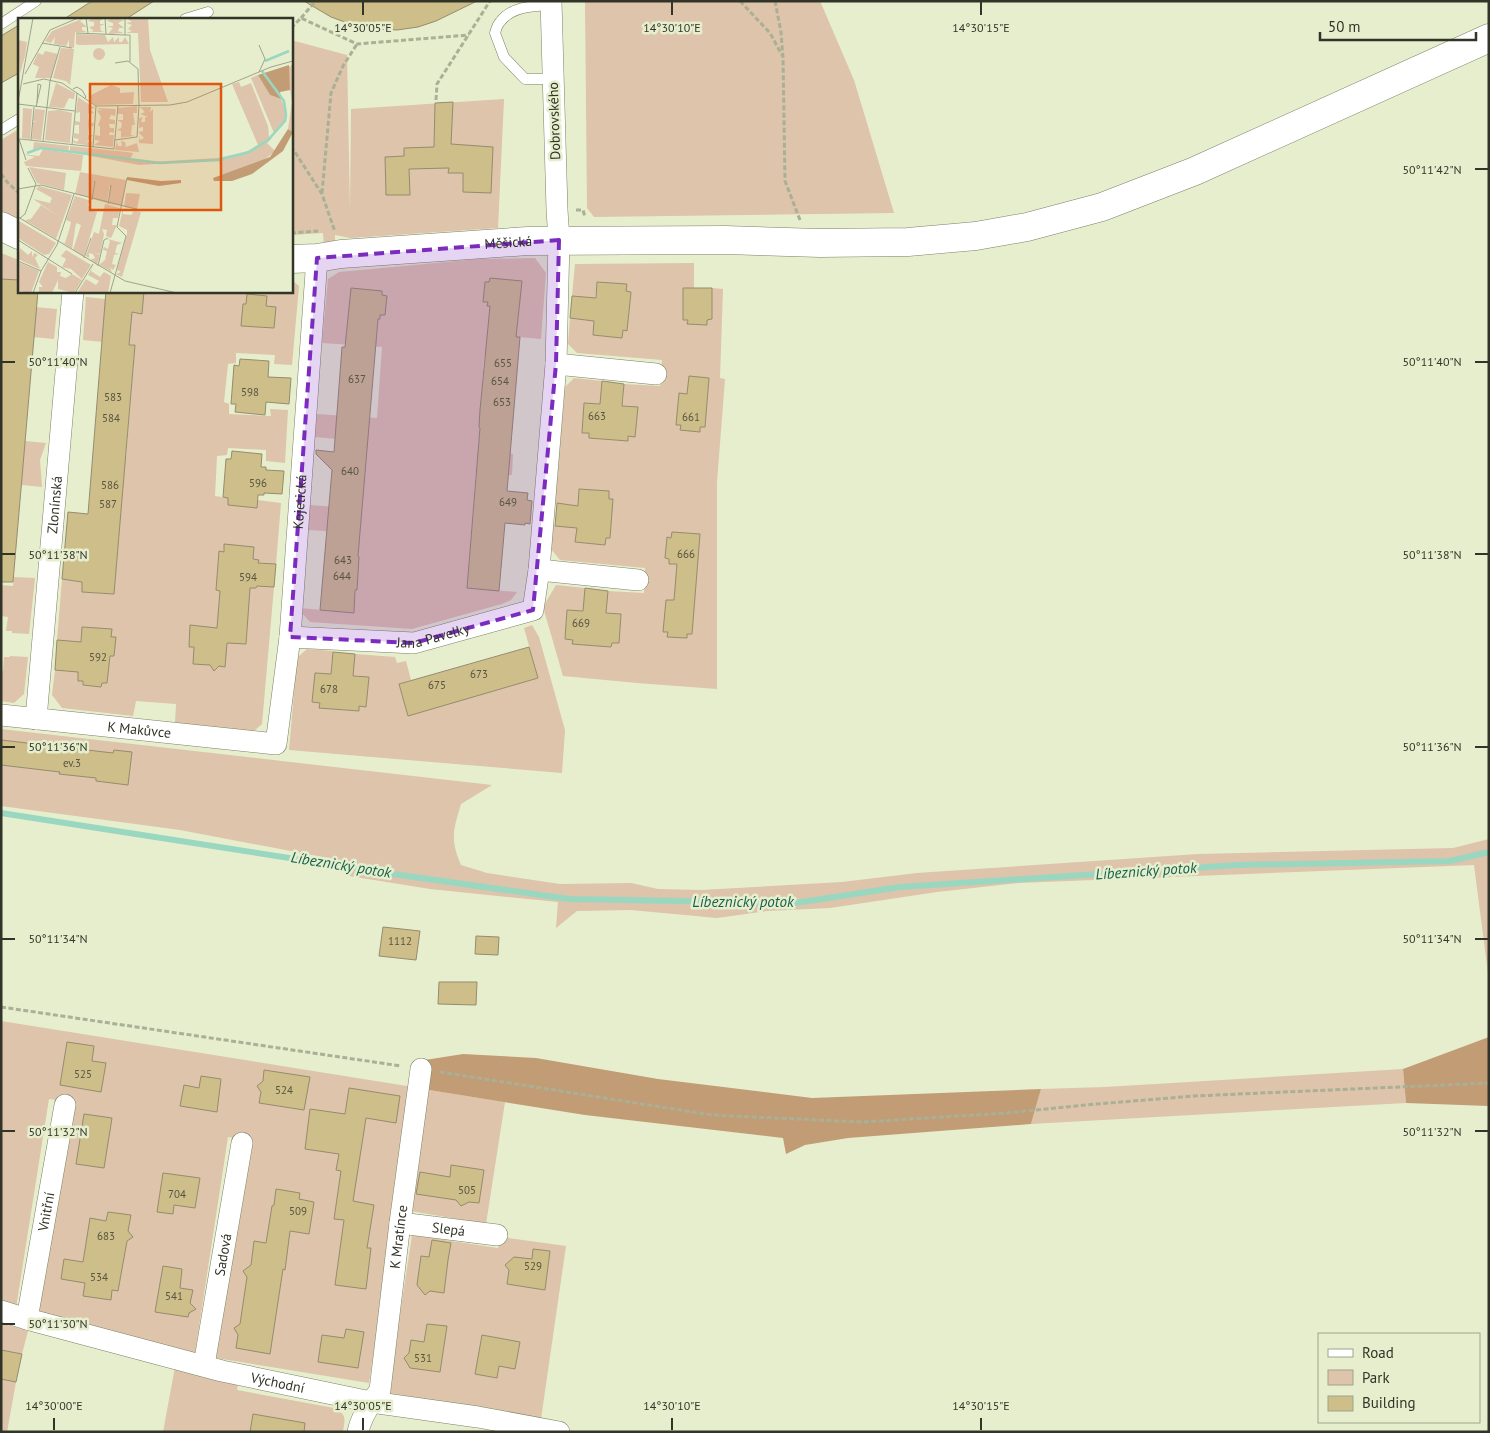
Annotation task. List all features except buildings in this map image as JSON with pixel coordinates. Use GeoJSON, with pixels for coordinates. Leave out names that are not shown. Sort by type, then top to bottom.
{"type":"FeatureCollection","features":[{"type":"Feature","properties":{"kind":"street","name":"Dobrovského"},"geometry":{"type":"LineString","coordinates":[[551,3],[559,240]]}},
{"type":"Feature","properties":{"kind":"street","name":"Měšická"},"geometry":{"type":"LineString","coordinates":[[304,259],[341,254],[528,241],[725,240],[800,226],[908,242],[976,236],[1027,227],[1102,207],[1195,170],[1489,38]]}},
{"type":"Feature","properties":{"kind":"street"},"geometry":{"type":"LineString","coordinates":[[1,226],[18,234]]}},
{"type":"Feature","properties":{"kind":"street","name":"Jana Pavelky"},"geometry":{"type":"LineString","coordinates":[[290,637],[414,644],[533,610],[539,570],[556,364],[559,240]]}},
{"type":"Feature","properties":{"kind":"street","name":"Kojetická"},"geometry":{"type":"LineString","coordinates":[[276,744],[290,637],[304,259]]}},
{"type":"Feature","properties":{"kind":"street","name":"Zlonínská"},"geometry":{"type":"LineString","coordinates":[[36,719],[73,292]]}},
{"type":"Feature","properties":{"kind":"street"},"geometry":{"type":"LineString","coordinates":[[556,364],[656,374]]}},
{"type":"Feature","properties":{"kind":"street"},"geometry":{"type":"LineString","coordinates":[[539,570],[638,580]]}},
{"type":"Feature","properties":{"kind":"street","name":"K Makůvce"},"geometry":{"type":"LineString","coordinates":[[1,715],[276,744]]}},
{"type":"Feature","properties":{"kind":"street","name":"K Mratínce"},"geometry":{"type":"LineString","coordinates":[[358,1432],[371,1402],[380,1390],[421,1069]]}},
{"type":"Feature","properties":{"kind":"street","name":"Vnitřní"},"geometry":{"type":"LineString","coordinates":[[27,1319],[65,1105]]}},
{"type":"Feature","properties":{"kind":"street","name":"Sadová"},"geometry":{"type":"LineString","coordinates":[[204,1365],[242,1144]]}},
{"type":"Feature","properties":{"kind":"street","name":"Slepá"},"geometry":{"type":"LineString","coordinates":[[400,1223],[497,1235]]}},
{"type":"Feature","properties":{"kind":"street","name":"Východní"},"geometry":{"type":"LineString","coordinates":[[1,1311],[222,1371],[371,1402],[478,1417],[559,1432]]}},
{"type":"Feature","properties":{"kind":"lane"},"geometry":{"type":"LineString","coordinates":[[1,24],[36,1]]}},
{"type":"Feature","properties":{"kind":"lane"},"geometry":{"type":"LineString","coordinates":[[551,3],[514,10],[499,22],[495,33],[504,57],[525,79],[553,79]]}},
{"type":"Feature","properties":{"kind":"lane"},"geometry":{"type":"LineString","coordinates":[[188,18],[208,12]]}},
{"type":"Feature","properties":{"kind":"lane"},"geometry":{"type":"LineString","coordinates":[[1,130],[18,120]]}},
{"type":"Feature","properties":{"kind":"path"},"geometry":{"type":"LineString","coordinates":[[436,100],[436,84],[490,1]]}},
{"type":"Feature","properties":{"kind":"path"},"geometry":{"type":"LineString","coordinates":[[740,1],[770,33],[783,58]]}},
{"type":"Feature","properties":{"kind":"path"},"geometry":{"type":"LineString","coordinates":[[775,1],[781,32],[783,58],[785,181],[800,226]]}},
{"type":"Feature","properties":{"kind":"path"},"geometry":{"type":"LineString","coordinates":[[292,27],[314,3]]}},
{"type":"Feature","properties":{"kind":"path"},"geometry":{"type":"LineString","coordinates":[[301,18],[356,44],[469,35]]}},
{"type":"Feature","properties":{"kind":"path"},"geometry":{"type":"LineString","coordinates":[[322,194],[331,93],[343,66],[356,44]]}},
{"type":"Feature","properties":{"kind":"path"},"geometry":{"type":"LineString","coordinates":[[292,148],[322,194],[334,231],[292,233]]}},
{"type":"Feature","properties":{"kind":"path"},"geometry":{"type":"LineString","coordinates":[[1,174],[18,191]]}},
{"type":"Feature","properties":{"kind":"path"},"geometry":{"type":"LineString","coordinates":[[557,210],[584,210],[587,224]]}},
{"type":"Feature","properties":{"kind":"path"},"geometry":{"type":"LineString","coordinates":[[1,1007],[421,1069],[712,1115],[862,1122],[1007,1113],[1194,1096],[1489,1083]]}},
{"type":"Feature","properties":{"kind":"highlighted area"},"geometry":{"type":"Polygon","coordinates":[[[559,240],[556,364],[533,610],[414,643],[290,637],[317,258],[559,240]]]}},
{"type":"Feature","properties":{"kind":"green space"},"geometry":{"type":"Polygon","coordinates":[[[585,1],[820,1],[854,80],[894,213],[594,217],[587,208],[585,1]]]}},
{"type":"Feature","properties":{"kind":"green space"},"geometry":{"type":"Polygon","coordinates":[[[292,40],[347,55],[350,210],[351,109],[504,99],[498,228],[350,238],[335,235],[335,246],[324,247],[323,233],[292,235],[292,40]]]}},
{"type":"Feature","properties":{"kind":"green space"},"geometry":{"type":"Polygon","coordinates":[[[18,130],[18,222],[1,216],[1,140],[18,130]]]}},
{"type":"Feature","properties":{"kind":"green space"},"geometry":{"type":"Polygon","coordinates":[[[1,253],[18,260],[18,280],[1,280],[1,253]]]}},
{"type":"Feature","properties":{"kind":"green space"},"geometry":{"type":"Polygon","coordinates":[[[535,258],[546,273],[541,339],[488,334],[486,357],[484,357],[478,450],[513,454],[512,475],[476,472],[467,588],[517,592],[511,600],[502,604],[412,629],[310,622],[300,611],[301,608],[353,613],[360,533],[307,530],[310,505],[362,509],[367,442],[315,437],[317,414],[377,418],[382,347],[322,343],[328,279],[339,272],[478,259],[535,258]]]}},
{"type":"Feature","properties":{"kind":"green space"},"geometry":{"type":"Polygon","coordinates":[[[694,263],[694,288],[683,288],[688,324],[707,324],[707,320],[712,319],[712,288],[723,289],[720,378],[725,379],[717,482],[717,689],[563,676],[543,607],[556,585],[585,588],[587,611],[567,610],[565,639],[573,640],[572,644],[611,647],[612,643],[619,643],[621,614],[602,612],[606,609],[608,591],[644,593],[645,568],[560,560],[551,549],[553,526],[571,527],[577,525],[576,542],[605,545],[606,538],[610,538],[613,499],[609,499],[609,492],[580,489],[578,509],[573,505],[555,503],[565,387],[574,378],[602,381],[604,404],[584,403],[582,432],[589,433],[589,438],[627,441],[628,436],[635,436],[638,408],[619,406],[619,402],[623,402],[624,384],[660,386],[662,360],[577,353],[568,344],[570,318],[589,320],[594,317],[593,335],[622,338],[623,330],[627,330],[631,292],[626,291],[626,284],[597,282],[595,301],[572,296],[575,264],[694,263]]]}},
{"type":"Feature","properties":{"kind":"green space"},"geometry":{"type":"Polygon","coordinates":[[[292,281],[299,286],[292,365],[274,364],[275,355],[236,353],[236,363],[228,364],[224,402],[229,404],[229,414],[271,416],[270,409],[288,410],[285,463],[266,461],[266,450],[228,448],[227,455],[217,456],[215,496],[228,498],[228,505],[257,508],[258,500],[281,503],[276,564],[258,563],[259,560],[253,559],[254,547],[225,545],[224,552],[219,552],[216,590],[220,591],[220,598],[249,601],[250,588],[256,588],[257,586],[274,587],[262,724],[253,732],[175,723],[176,704],[136,701],[133,716],[62,708],[52,695],[55,670],[74,671],[78,669],[78,680],[83,681],[83,685],[101,687],[102,683],[107,683],[110,656],[114,656],[116,637],[111,637],[111,629],[82,627],[81,642],[57,640],[62,579],[82,582],[82,592],[114,594],[123,481],[91,479],[93,455],[126,457],[135,345],[83,340],[86,297],[106,299],[132,312],[142,313],[144,292],[292,292],[292,281]]]}},
{"type":"Feature","properties":{"kind":"green space"},"geometry":{"type":"Polygon","coordinates":[[[1,304],[57,309],[54,339],[1,334],[1,304]]]}},
{"type":"Feature","properties":{"kind":"green space"},"geometry":{"type":"Polygon","coordinates":[[[25,441],[46,443],[40,460],[42,487],[22,485],[22,473],[1,471],[25,449],[25,441]]]}},
{"type":"Feature","properties":{"kind":"green space"},"geometry":{"type":"Polygon","coordinates":[[[14,577],[35,578],[29,634],[6,631],[8,617],[1,616],[1,585],[13,586],[14,577]]]}},
{"type":"Feature","properties":{"kind":"green space"},"geometry":{"type":"Polygon","coordinates":[[[532,625],[539,637],[565,730],[562,773],[289,750],[297,658],[307,649],[333,651],[331,670],[335,671],[335,674],[315,673],[313,702],[320,703],[320,708],[358,711],[359,706],[366,707],[369,677],[350,676],[353,672],[355,654],[395,657],[397,663],[406,661],[411,680],[399,684],[408,715],[538,678],[524,628],[532,625]]]}},
{"type":"Feature","properties":{"kind":"green space"},"geometry":{"type":"Polygon","coordinates":[[[4,657],[28,657],[24,694],[14,703],[1,701],[1,671],[3,671],[4,657]]]}},
{"type":"Feature","properties":{"kind":"green space"},"geometry":{"type":"Polygon","coordinates":[[[1,729],[492,785],[461,804],[456,821],[454,841],[461,865],[487,873],[560,884],[631,883],[658,889],[701,890],[842,882],[917,873],[1198,854],[1453,848],[1489,839],[1489,981],[1474,865],[1018,883],[937,892],[830,908],[767,911],[717,918],[631,910],[577,911],[556,928],[558,902],[430,889],[349,876],[354,863],[180,830],[1,806],[1,729]]]}},
{"type":"Feature","properties":{"kind":"green space"},"geometry":{"type":"Polygon","coordinates":[[[1,1021],[413,1087],[369,1383],[216,1358],[250,1140],[228,1137],[195,1353],[37,1312],[70,1102],[49,1099],[16,1308],[1,1303],[1,1021]]]}},
{"type":"Feature","properties":{"kind":"green space"},"geometry":{"type":"Polygon","coordinates":[[[1403,1069],[1406,1103],[1031,1124],[1041,1089],[1105,1087],[1403,1069]]]}},
{"type":"Feature","properties":{"kind":"green space"},"geometry":{"type":"Polygon","coordinates":[[[423,1089],[505,1102],[486,1224],[405,1210],[423,1089]]]}},
{"type":"Feature","properties":{"kind":"green space"},"geometry":{"type":"Polygon","coordinates":[[[412,1235],[498,1248],[501,1237],[566,1246],[541,1419],[388,1393],[412,1235]]]}},
{"type":"Feature","properties":{"kind":"green space"},"geometry":{"type":"Polygon","coordinates":[[[1,1323],[28,1331],[22,1354],[1,1350],[1,1323]]]}},
{"type":"Feature","properties":{"kind":"green space"},"geometry":{"type":"Polygon","coordinates":[[[175,1367],[238,1383],[237,1390],[334,1408],[341,1412],[344,1417],[343,1432],[163,1432],[175,1367]]]}},
{"type":"Feature","properties":{"kind":"green space"},"geometry":{"type":"Polygon","coordinates":[[[1,1379],[16,1382],[7,1432],[1,1432],[1,1379]]]}},
{"type":"Feature","properties":{"kind":"shaded area"},"geometry":{"type":"Polygon","coordinates":[[[1489,1037],[1489,1106],[1406,1103],[1403,1069],[1489,1037]]]}},
{"type":"Feature","properties":{"kind":"shaded area"},"geometry":{"type":"Polygon","coordinates":[[[463,1054],[536,1058],[658,1079],[812,1098],[1041,1089],[1031,1124],[848,1138],[805,1145],[786,1154],[783,1138],[585,1115],[423,1089],[425,1060],[463,1054]]]}},
{"type":"Feature","properties":{"kind":"waterway","name":"Líbeznický potok"},"geometry":{"type":"LineString","coordinates":[[1,813],[379,872],[569,899],[795,903],[900,887],[1238,865],[1450,861],[1489,852]]}}]}
